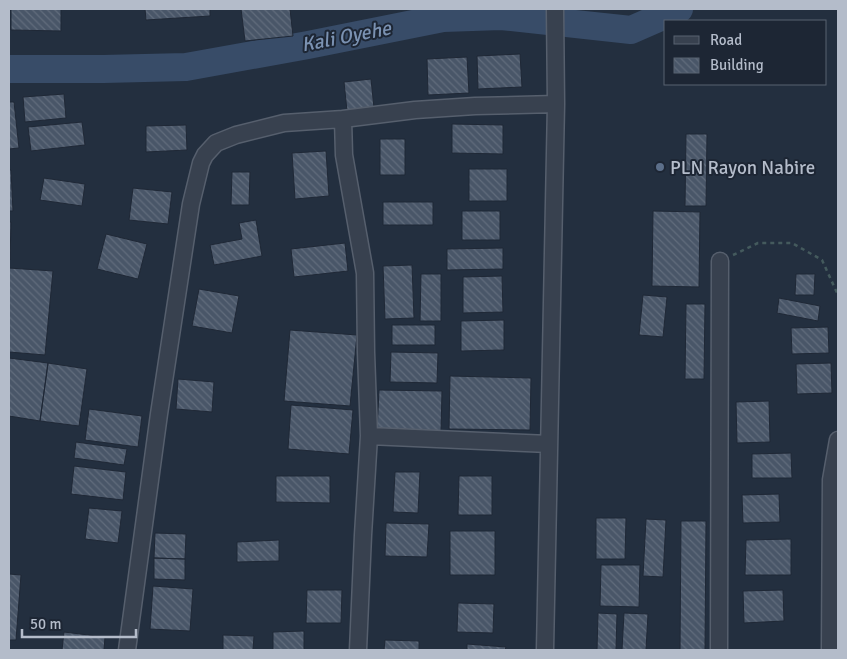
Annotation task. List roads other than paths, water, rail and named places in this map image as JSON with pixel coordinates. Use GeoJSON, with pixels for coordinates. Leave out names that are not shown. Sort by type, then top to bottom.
{"type":"FeatureCollection","features":[{"type":"Feature","properties":{"kind":"street"},"geometry":{"type":"LineString","coordinates":[[545,650],[556,104],[556,9]]}},
{"type":"Feature","properties":{"kind":"street"},"geometry":{"type":"LineString","coordinates":[[127,650],[159,414],[191,204],[201,163],[210,148],[216,143],[236,135],[284,123],[343,119],[415,110],[556,104]]}},
{"type":"Feature","properties":{"kind":"street"},"geometry":{"type":"LineString","coordinates":[[343,119],[344,155],[365,274],[369,436],[358,650]]}},
{"type":"Feature","properties":{"kind":"street"},"geometry":{"type":"LineString","coordinates":[[719,650],[720,261]]}},
{"type":"Feature","properties":{"kind":"street"},"geometry":{"type":"LineString","coordinates":[[369,436],[549,444]]}},
{"type":"Feature","properties":{"kind":"street"},"geometry":{"type":"LineString","coordinates":[[830,650],[831,480],[838,440]]}},
{"type":"Feature","properties":{"kind":"waterway","name":"Kali Oyehe"},"geometry":{"type":"LineString","coordinates":[[9,69],[186,67],[443,18],[501,16],[631,30],[679,9]]}},
{"type":"Feature","properties":{"kind":"place","name":"PLN Rayon Nabire"},"geometry":{"type":"Point","coordinates":[660,167]}}]}
